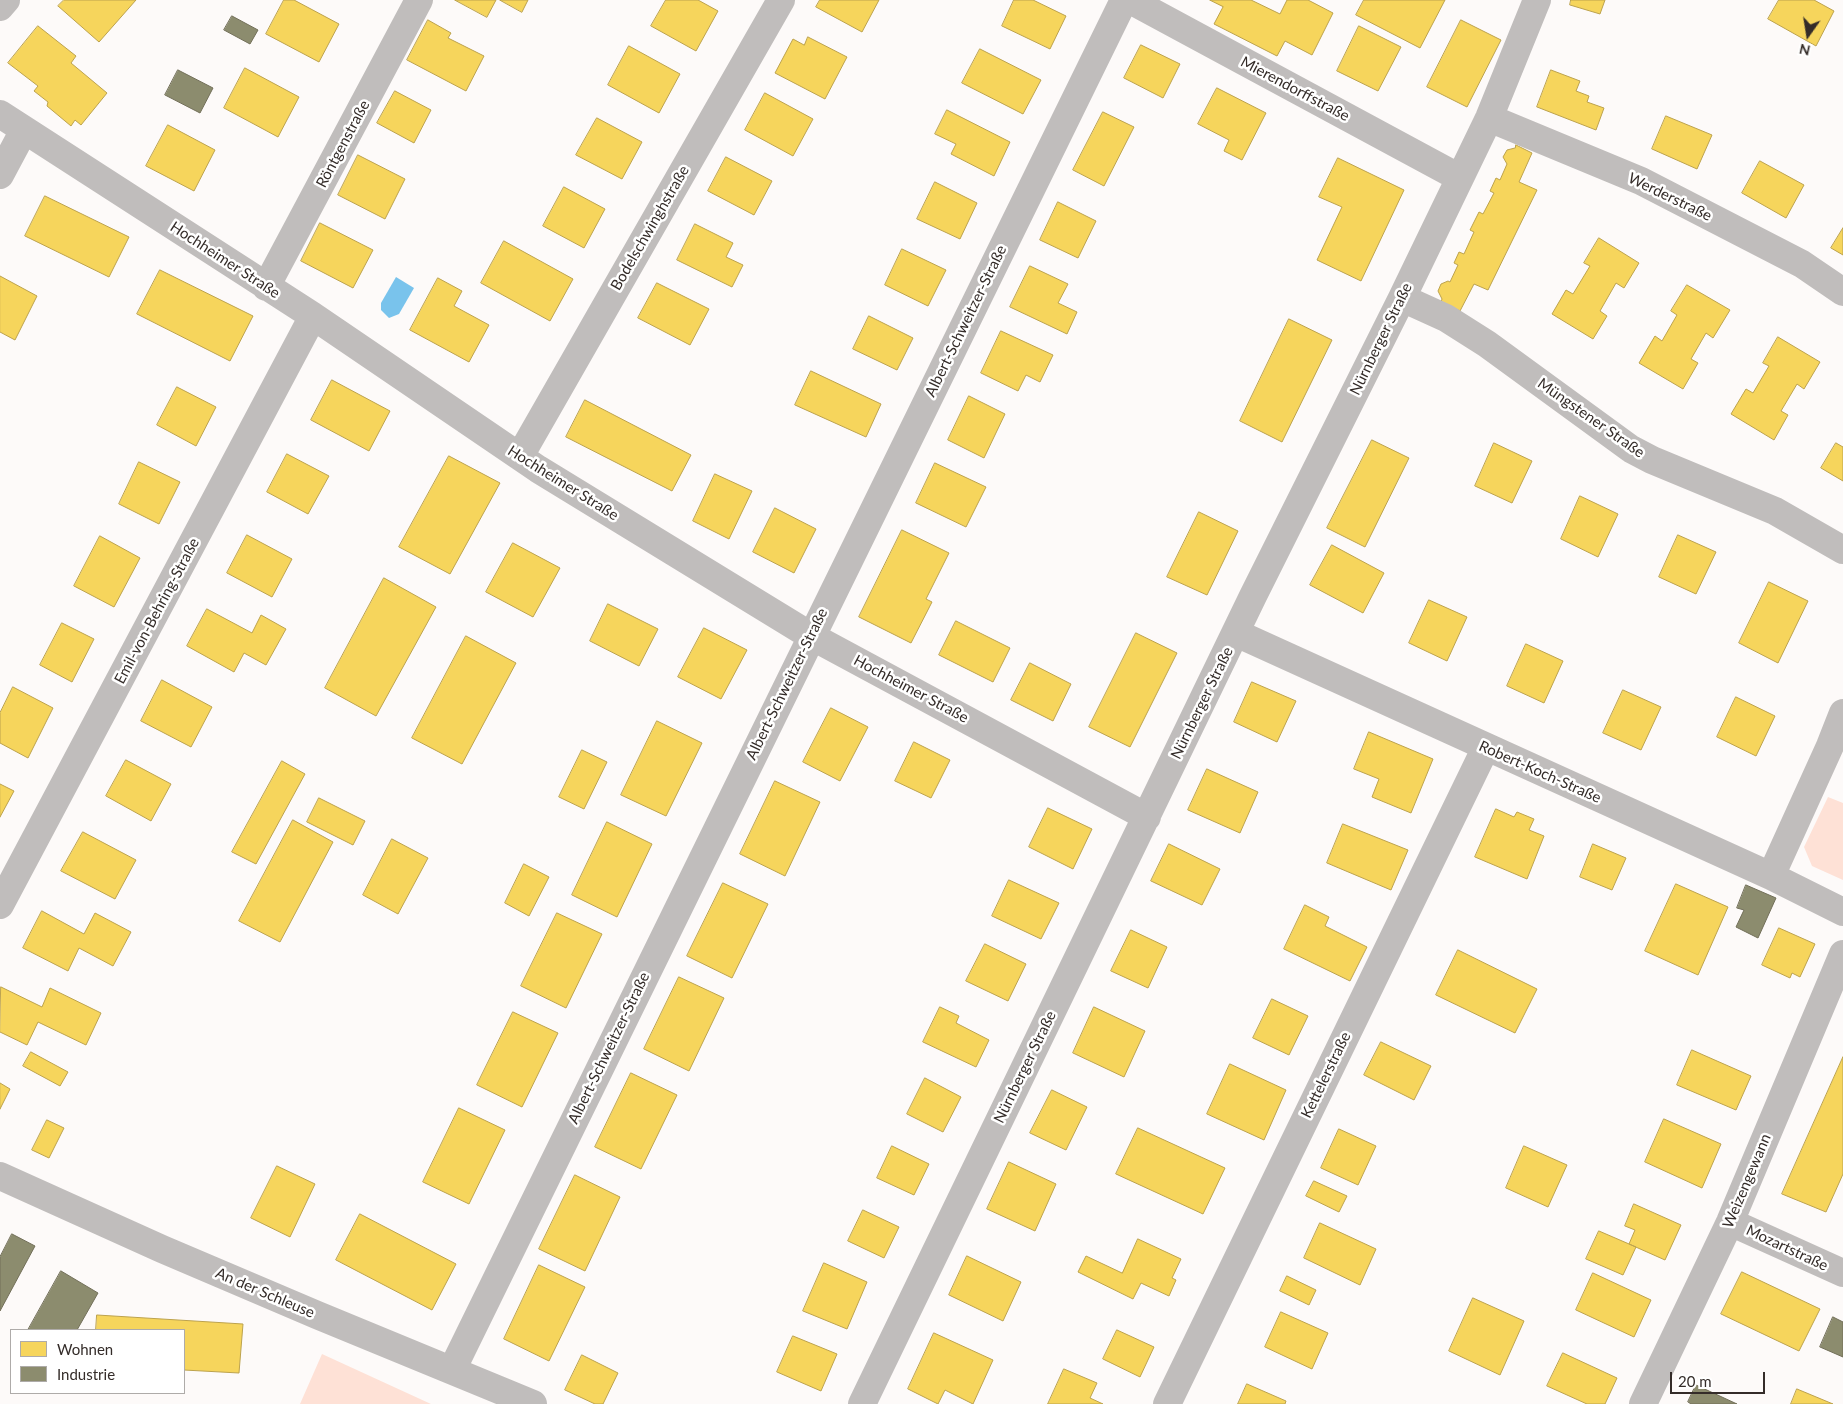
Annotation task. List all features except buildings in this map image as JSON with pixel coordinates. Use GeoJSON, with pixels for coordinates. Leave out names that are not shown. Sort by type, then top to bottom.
{"type":"FeatureCollection","features":[{"type":"Feature","properties":{"kind":"street"},"geometry":{"type":"LineString","coordinates":[[0,7],[6,0]]}},
{"type":"Feature","properties":{"kind":"street","name":"Röntgenstraße"},"geometry":{"type":"LineString","coordinates":[[266,287],[419,0]]}},
{"type":"Feature","properties":{"kind":"street","name":"Bodelschwinghstraße"},"geometry":{"type":"LineString","coordinates":[[520,456],[780,0]]}},
{"type":"Feature","properties":{"kind":"street","name":"Albert-Schweitzer-Straße"},"geometry":{"type":"LineString","coordinates":[[452,1370],[1124,0]]}},
{"type":"Feature","properties":{"kind":"street","name":"Mierendorffstraße"},"geometry":{"type":"LineString","coordinates":[[1130,0],[1460,178]]}},
{"type":"Feature","properties":{"kind":"street","name":"Nürnberger Straße"},"geometry":{"type":"LineString","coordinates":[[862,1404],[1257,587],[1402,298],[1489,118],[1537,0]]}},
{"type":"Feature","properties":{"kind":"street","name":"Hochheimer Straße"},"geometry":{"type":"LineString","coordinates":[[0,114],[313,316],[538,469],[811,636],[1146,817]]}},
{"type":"Feature","properties":{"kind":"street","name":"Werderstraße"},"geometry":{"type":"LineString","coordinates":[[1489,118],[1641,181],[1802,264],[1843,292]]}},
{"type":"Feature","properties":{"kind":"street"},"geometry":{"type":"LineString","coordinates":[[0,175],[24,130]]}},
{"type":"Feature","properties":{"kind":"street","name":"Müngstener Straße"},"geometry":{"type":"LineString","coordinates":[[1402,298],[1446,318],[1487,344],[1630,449],[1775,511],[1843,550]]}},
{"type":"Feature","properties":{"kind":"street","name":"Emil-von-Behring-Straße"},"geometry":{"type":"LineString","coordinates":[[0,905],[313,316]]}},
{"type":"Feature","properties":{"kind":"street","name":"Robert-Koch-Straße"},"geometry":{"type":"LineString","coordinates":[[1236,633],[1771,876],[1843,912]]}},
{"type":"Feature","properties":{"kind":"street"},"geometry":{"type":"LineString","coordinates":[[1771,876],[1843,713]]}},
{"type":"Feature","properties":{"kind":"street","name":"Kettelerstraße"},"geometry":{"type":"LineString","coordinates":[[1167,1404],[1486,748]]}},
{"type":"Feature","properties":{"kind":"street","name":"Weizengewann"},"geometry":{"type":"LineString","coordinates":[[1643,1404],[1730,1222],[1843,954]]}},
{"type":"Feature","properties":{"kind":"street","name":"An der Schleuse"},"geometry":{"type":"LineString","coordinates":[[0,1176],[171,1253],[533,1404]]}},
{"type":"Feature","properties":{"kind":"street","name":"Mozartstraße"},"geometry":{"type":"LineString","coordinates":[[1730,1222],[1843,1273]]}},
{"type":"Feature","properties":{"kind":"shaded area"},"geometry":{"type":"Polygon","coordinates":[[[1828,797],[1843,803],[1843,880],[1812,866],[1804,847],[1828,797]]]}},
{"type":"Feature","properties":{"kind":"shaded area"},"geometry":{"type":"Polygon","coordinates":[[[322,1354],[431,1404],[300,1404],[322,1354]]]}},
{"type":"Feature","properties":{"kind":"water"},"geometry":{"type":"Polygon","coordinates":[[[396,277],[414,288],[399,314],[389,318],[381,310],[381,303],[396,277]]]}}]}
